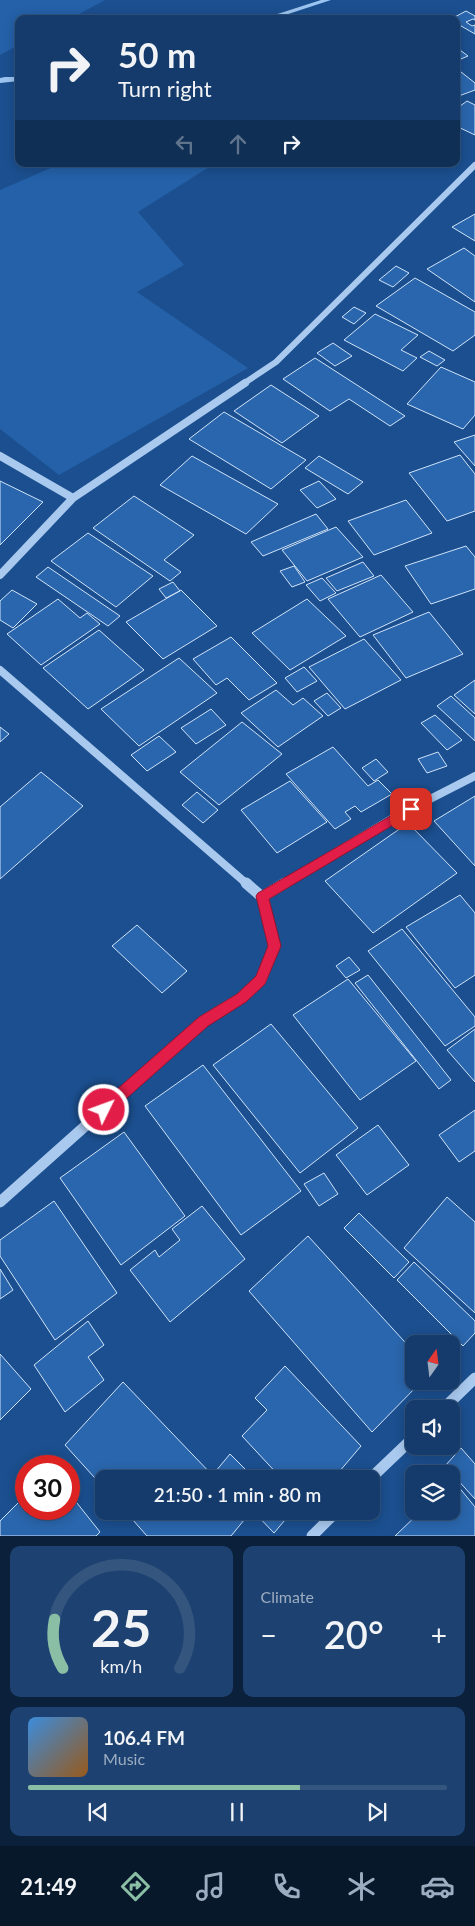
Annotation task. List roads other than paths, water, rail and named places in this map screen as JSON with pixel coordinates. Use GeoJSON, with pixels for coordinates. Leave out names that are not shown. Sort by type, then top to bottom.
{"type":"FeatureCollection","features":[{"type":"Feature","properties":{"kind":"street"},"geometry":{"type":"LineString","coordinates":[[0,574],[73,498],[276,362],[475,164]]}},
{"type":"Feature","properties":{"kind":"street"},"geometry":{"type":"LineString","coordinates":[[0,456],[73,498]]}},
{"type":"Feature","properties":{"kind":"street"},"geometry":{"type":"LineString","coordinates":[[0,670],[262,896],[274,946],[261,980],[241,998],[203,1021],[0,1202]]}},
{"type":"Feature","properties":{"kind":"street"},"geometry":{"type":"LineString","coordinates":[[262,896],[395,817],[475,776]]}},
{"type":"Feature","properties":{"kind":"street"},"geometry":{"type":"LineString","coordinates":[[452,1400],[475,1378]]}},
{"type":"Feature","properties":{"kind":"street"},"geometry":{"type":"LineString","coordinates":[[379,1470],[405,1446]]}},
{"type":"Feature","properties":{"kind":"street"},"geometry":{"type":"LineString","coordinates":[[312,1536],[328,1520]]}},
{"type":"Feature","properties":{"kind":"waterway"},"geometry":{"type":"LineString","coordinates":[[278,15],[328,0]]}},
{"type":"Feature","properties":{"kind":"waterway"},"geometry":{"type":"LineString","coordinates":[[0,81],[15,79]]}}]}
